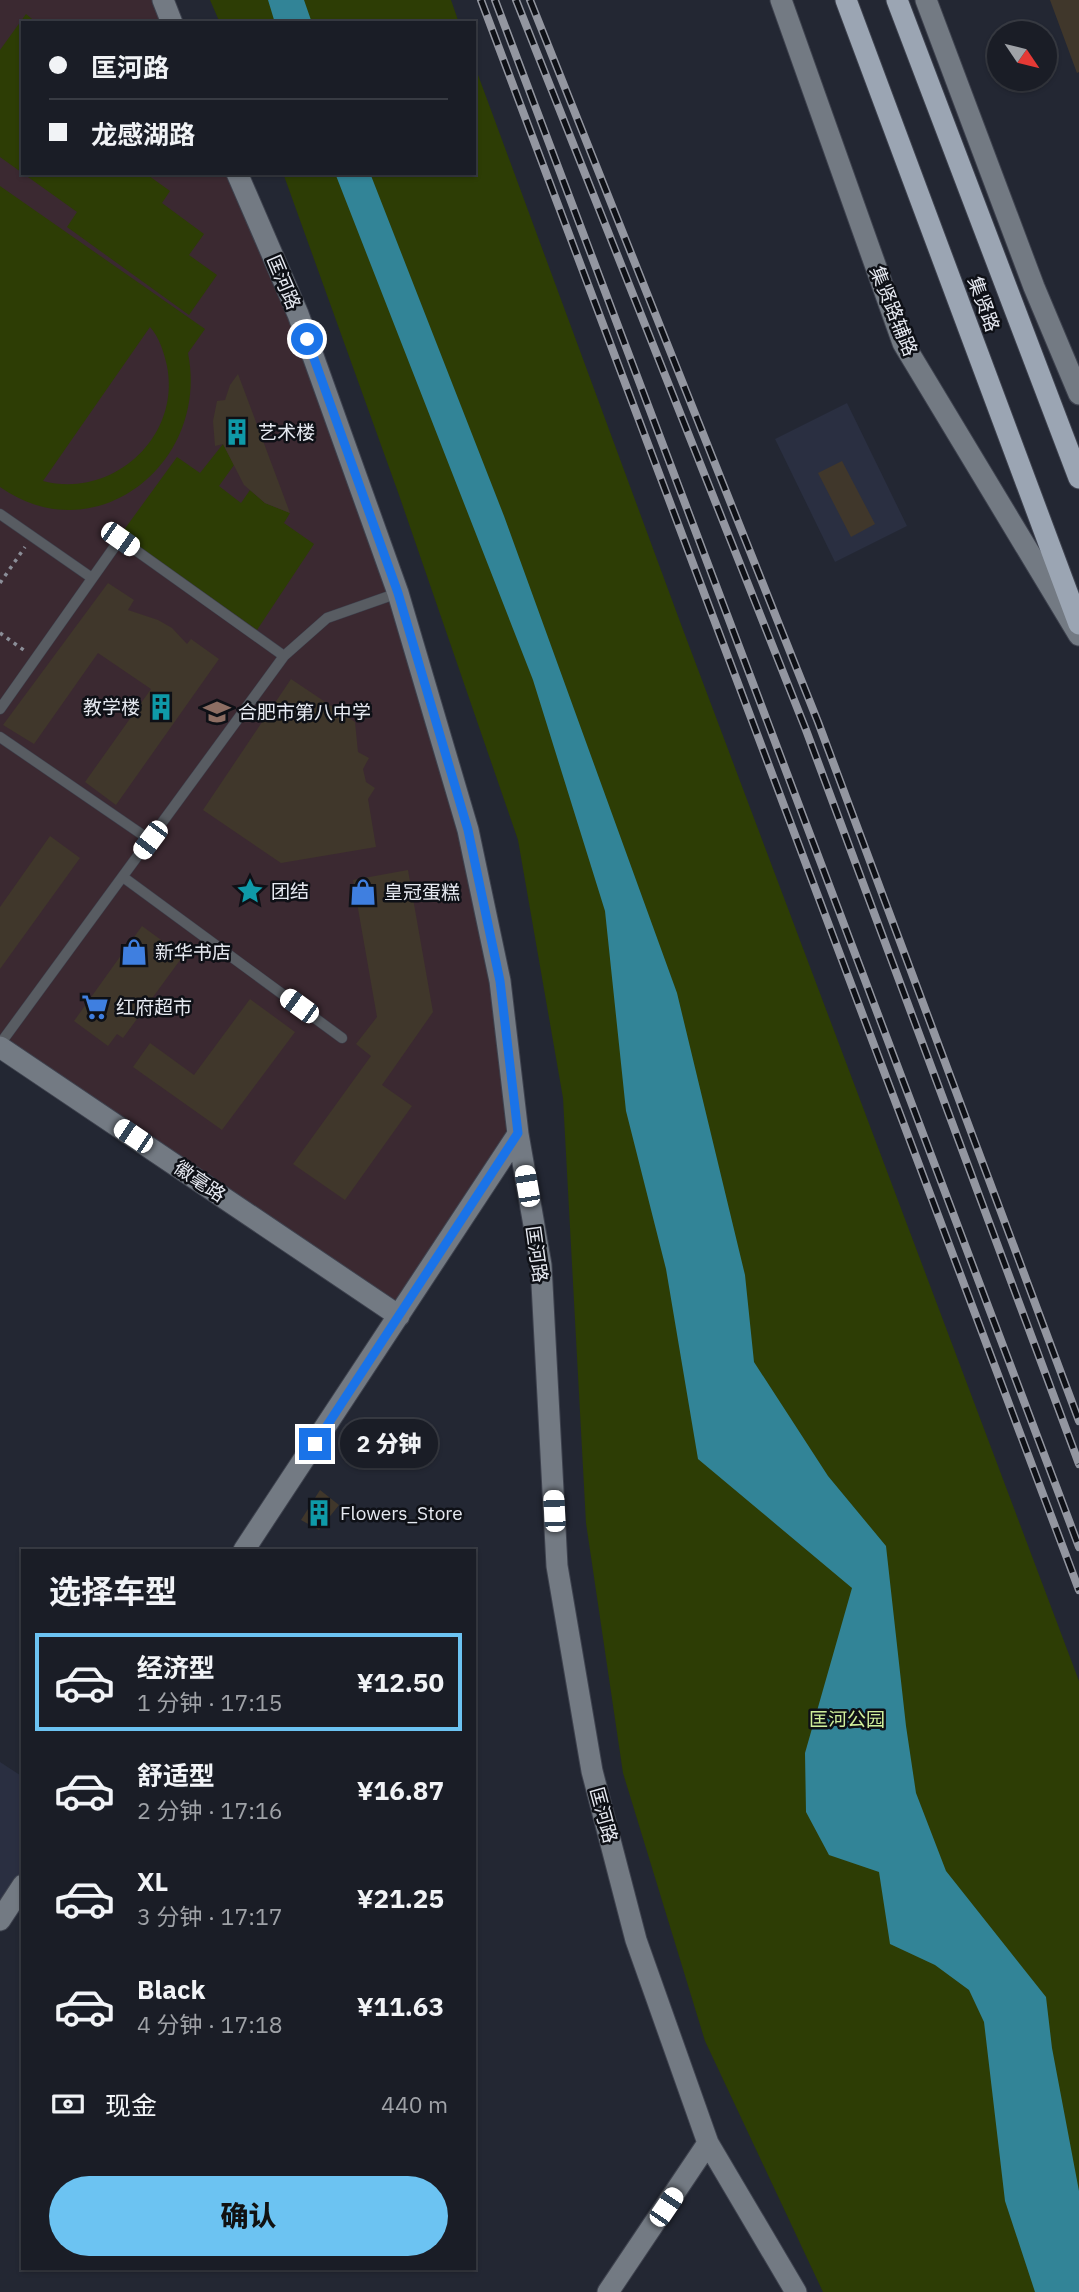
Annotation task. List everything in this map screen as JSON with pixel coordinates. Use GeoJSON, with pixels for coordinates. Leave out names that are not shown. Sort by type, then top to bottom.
{"type":"FeatureCollection","features":[{"type":"Feature","properties":{"kind":"highway","name":"集贤路"},"geometry":{"type":"LineString","coordinates":[[846,0],[1079,624]]}},
{"type":"Feature","properties":{"kind":"highway","name":"集贤路"},"geometry":{"type":"LineString","coordinates":[[897,0],[1079,478]]}},
{"type":"Feature","properties":{"kind":"highway"},"geometry":{"type":"LineString","coordinates":[[1030,350],[1079,437]]}},
{"type":"Feature","properties":{"kind":"street"},"geometry":{"type":"LineString","coordinates":[[163,0],[171,21]]}},
{"type":"Feature","properties":{"kind":"street","name":"集贤路辅路"},"geometry":{"type":"LineString","coordinates":[[781,0],[903,342],[1079,635]]}},
{"type":"Feature","properties":{"kind":"street"},"geometry":{"type":"LineString","coordinates":[[926,0],[1034,287],[1079,394]]}},
{"type":"Feature","properties":{"kind":"street","name":"匡河路"},"geometry":{"type":"LineString","coordinates":[[238,175],[298,314],[398,593],[471,843],[500,981],[518,1133],[541,1265],[557,1566],[593,1771],[636,1940],[708,2143],[796,2292]]}},
{"type":"Feature","properties":{"kind":"street","name":"徽毫路"},"geometry":{"type":"LineString","coordinates":[[0,1045],[400,1316]]}},
{"type":"Feature","properties":{"kind":"street"},"geometry":{"type":"LineString","coordinates":[[245,1549],[518,1133]]}},
{"type":"Feature","properties":{"kind":"street"},"geometry":{"type":"LineString","coordinates":[[0,1920],[21,1888]]}},
{"type":"Feature","properties":{"kind":"street"},"geometry":{"type":"LineString","coordinates":[[608,2292],[708,2143]]}},
{"type":"Feature","properties":{"kind":"lane"},"geometry":{"type":"LineString","coordinates":[[0,513],[92,578]]}},
{"type":"Feature","properties":{"kind":"lane"},"geometry":{"type":"LineString","coordinates":[[0,709],[120,539],[284,656]]}},
{"type":"Feature","properties":{"kind":"lane"},"geometry":{"type":"LineString","coordinates":[[0,1045],[284,656],[327,618],[398,593]]}},
{"type":"Feature","properties":{"kind":"lane"},"geometry":{"type":"LineString","coordinates":[[0,737],[150,840]]}},
{"type":"Feature","properties":{"kind":"lane"},"geometry":{"type":"LineString","coordinates":[[123,877],[342,1038]]}},
{"type":"Feature","properties":{"kind":"path"},"geometry":{"type":"LineString","coordinates":[[0,583],[33,536]]}},
{"type":"Feature","properties":{"kind":"path"},"geometry":{"type":"LineString","coordinates":[[0,633],[36,658]]}},
{"type":"Feature","properties":{"kind":"shaded area","name":"合肥市第八中学"},"geometry":{"type":"Polygon","coordinates":[[[0,0],[163,0],[171,21],[21,21],[21,175],[238,175],[298,314],[468,830],[518,1134],[399,1316],[0,1047],[0,0]]]}},
{"type":"Feature","properties":{"kind":"shaded area"},"geometry":{"type":"Polygon","coordinates":[[[847,403],[907,526],[835,562],[775,439],[847,403]]]}},
{"type":"Feature","properties":{"kind":"shaded area"},"geometry":{"type":"Polygon","coordinates":[[[0,1762],[21,1776],[21,1888],[0,1920],[0,1762]]]}},
{"type":"Feature","properties":{"kind":"green space"},"geometry":{"type":"Polygon","coordinates":[[[210,0],[451,0],[458,21],[219,21],[210,0]]]}},
{"type":"Feature","properties":{"kind":"green space"},"geometry":{"type":"Polygon","coordinates":[[[26,14],[35,21],[21,21],[21,172],[0,157],[0,50],[26,14]]]}},
{"type":"Feature","properties":{"kind":"green space","name":"匡河公园"},"geometry":{"type":"Polygon","coordinates":[[[476,69],[682,627],[1079,1681],[1079,2292],[823,2292],[705,2041],[623,1773],[586,1523],[563,1098],[518,840],[399,495],[284,175],[476,175],[476,69]]]}},
{"type":"Feature","properties":{"kind":"green space"},"geometry":{"type":"Polygon","coordinates":[[[25,175],[148,175],[170,191],[162,203],[204,234],[189,255],[217,275],[189,315],[67,227],[77,212],[25,175]]]}},
{"type":"Feature","properties":{"kind":"green space"},"geometry":{"type":"Polygon","coordinates":[[[0,186],[205,329],[188,353],[190,393],[181,430],[163,462],[138,487],[107,503],[73,510],[36,505],[0,487],[0,186]],[[150,327],[43,481],[69,484],[93,481],[116,472],[136,457],[152,439],[163,417],[169,392],[166,361],[150,327]]]}},
{"type":"Feature","properties":{"kind":"green space"},"geometry":{"type":"Polygon","coordinates":[[[223,444],[234,465],[219,486],[241,503],[250,490],[265,503],[290,513],[284,523],[314,544],[257,630],[121,534],[177,457],[200,473],[223,444]]]}},
{"type":"Feature","properties":{"kind":"water"},"geometry":{"type":"Polygon","coordinates":[[[268,0],[304,0],[311,21],[274,21],[268,0]]]}},
{"type":"Feature","properties":{"kind":"water"},"geometry":{"type":"Polygon","coordinates":[[[336,175],[371,175],[504,516],[677,993],[745,1275],[754,1362],[828,1476],[886,1546],[916,1793],[946,1871],[1046,1997],[1052,2048],[1079,2191],[1079,2292],[1035,2292],[1005,2201],[984,2022],[969,1990],[935,1965],[890,1944],[879,1872],[829,1855],[806,1812],[805,1753],[852,1588],[698,1459],[666,1269],[626,1111],[605,911],[533,680],[336,175]]]}},
{"type":"Feature","properties":{"kind":"building"},"geometry":{"type":"Polygon","coordinates":[[[1050,0],[1079,0],[1077,73],[1050,0]]]}},
{"type":"Feature","properties":{"kind":"building","name":"艺术楼"},"geometry":{"type":"Polygon","coordinates":[[[238,374],[290,513],[265,503],[244,485],[223,444],[215,446],[213,421],[217,401],[225,400],[230,385],[238,374]]]}},
{"type":"Feature","properties":{"kind":"building"},"geometry":{"type":"Polygon","coordinates":[[[842,461],[875,524],[851,537],[818,473],[842,461]]]}},
{"type":"Feature","properties":{"kind":"building","name":"教学楼"},"geometry":{"type":"Polygon","coordinates":[[[108,583],[134,600],[128,610],[158,620],[172,628],[187,644],[191,639],[219,659],[116,805],[85,782],[151,689],[98,653],[34,744],[3,725],[108,583]]]}},
{"type":"Feature","properties":{"kind":"building"},"geometry":{"type":"Polygon","coordinates":[[[291,679],[355,722],[358,752],[369,758],[363,769],[366,782],[375,788],[368,799],[376,847],[281,863],[203,810],[291,679]]]}},
{"type":"Feature","properties":{"kind":"building"},"geometry":{"type":"Polygon","coordinates":[[[50,836],[80,858],[0,969],[0,907],[50,836]]]}},
{"type":"Feature","properties":{"kind":"building"},"geometry":{"type":"Polygon","coordinates":[[[408,870],[433,1012],[382,1085],[412,1106],[345,1200],[293,1164],[371,1056],[356,1044],[377,1017],[353,880],[408,870]]]}},
{"type":"Feature","properties":{"kind":"building"},"geometry":{"type":"Polygon","coordinates":[[[142,926],[183,956],[123,1038],[117,1034],[108,1046],[74,1021],[142,926]]]}},
{"type":"Feature","properties":{"kind":"building"},"geometry":{"type":"Polygon","coordinates":[[[250,999],[295,1032],[222,1130],[133,1067],[150,1043],[194,1075],[250,999]]]}},
{"type":"Feature","properties":{"kind":"building","name":"Flowers_Store"},"geometry":{"type":"Polygon","coordinates":[[[320,1490],[339,1505],[319,1530],[301,1520],[320,1490]]]}},
{"type":"Feature","properties":{"kind":"railway"},"geometry":{"type":"LineString","coordinates":[[481,0],[1079,1590]]}},
{"type":"Feature","properties":{"kind":"railway"},"geometry":{"type":"LineString","coordinates":[[495,0],[1079,1547]]}},
{"type":"Feature","properties":{"kind":"railway"},"geometry":{"type":"LineString","coordinates":[[516,0],[806,730],[1079,1464]]}},
{"type":"Feature","properties":{"kind":"railway"},"geometry":{"type":"LineString","coordinates":[[530,0],[818,722],[1079,1421]]}},
{"type":"Feature","properties":{"kind":"place","name":"艺术楼"},"geometry":{"type":"Point","coordinates":[237,432]}},
{"type":"Feature","properties":{"kind":"place","name":"教学楼"},"geometry":{"type":"Point","coordinates":[161,707]}},
{"type":"Feature","properties":{"kind":"place","name":"合肥市第八中学"},"geometry":{"type":"Point","coordinates":[217,712]}},
{"type":"Feature","properties":{"kind":"place","name":"团结"},"geometry":{"type":"Point","coordinates":[250,891]}},
{"type":"Feature","properties":{"kind":"place","name":"皇冠蛋糕"},"geometry":{"type":"Point","coordinates":[363,892]}},
{"type":"Feature","properties":{"kind":"place","name":"新华书店"},"geometry":{"type":"Point","coordinates":[134,952]}},
{"type":"Feature","properties":{"kind":"place","name":"红府超市"},"geometry":{"type":"Point","coordinates":[95,1007]}},
{"type":"Feature","properties":{"kind":"place","name":"Flowers_Store"},"geometry":{"type":"Point","coordinates":[319,1513]}},
{"type":"Feature","properties":{"kind":"route"},"geometry":{"type":"LineString","coordinates":[[307,339],[398,593],[468,830],[500,981],[518,1133],[315,1444]]}}]}
